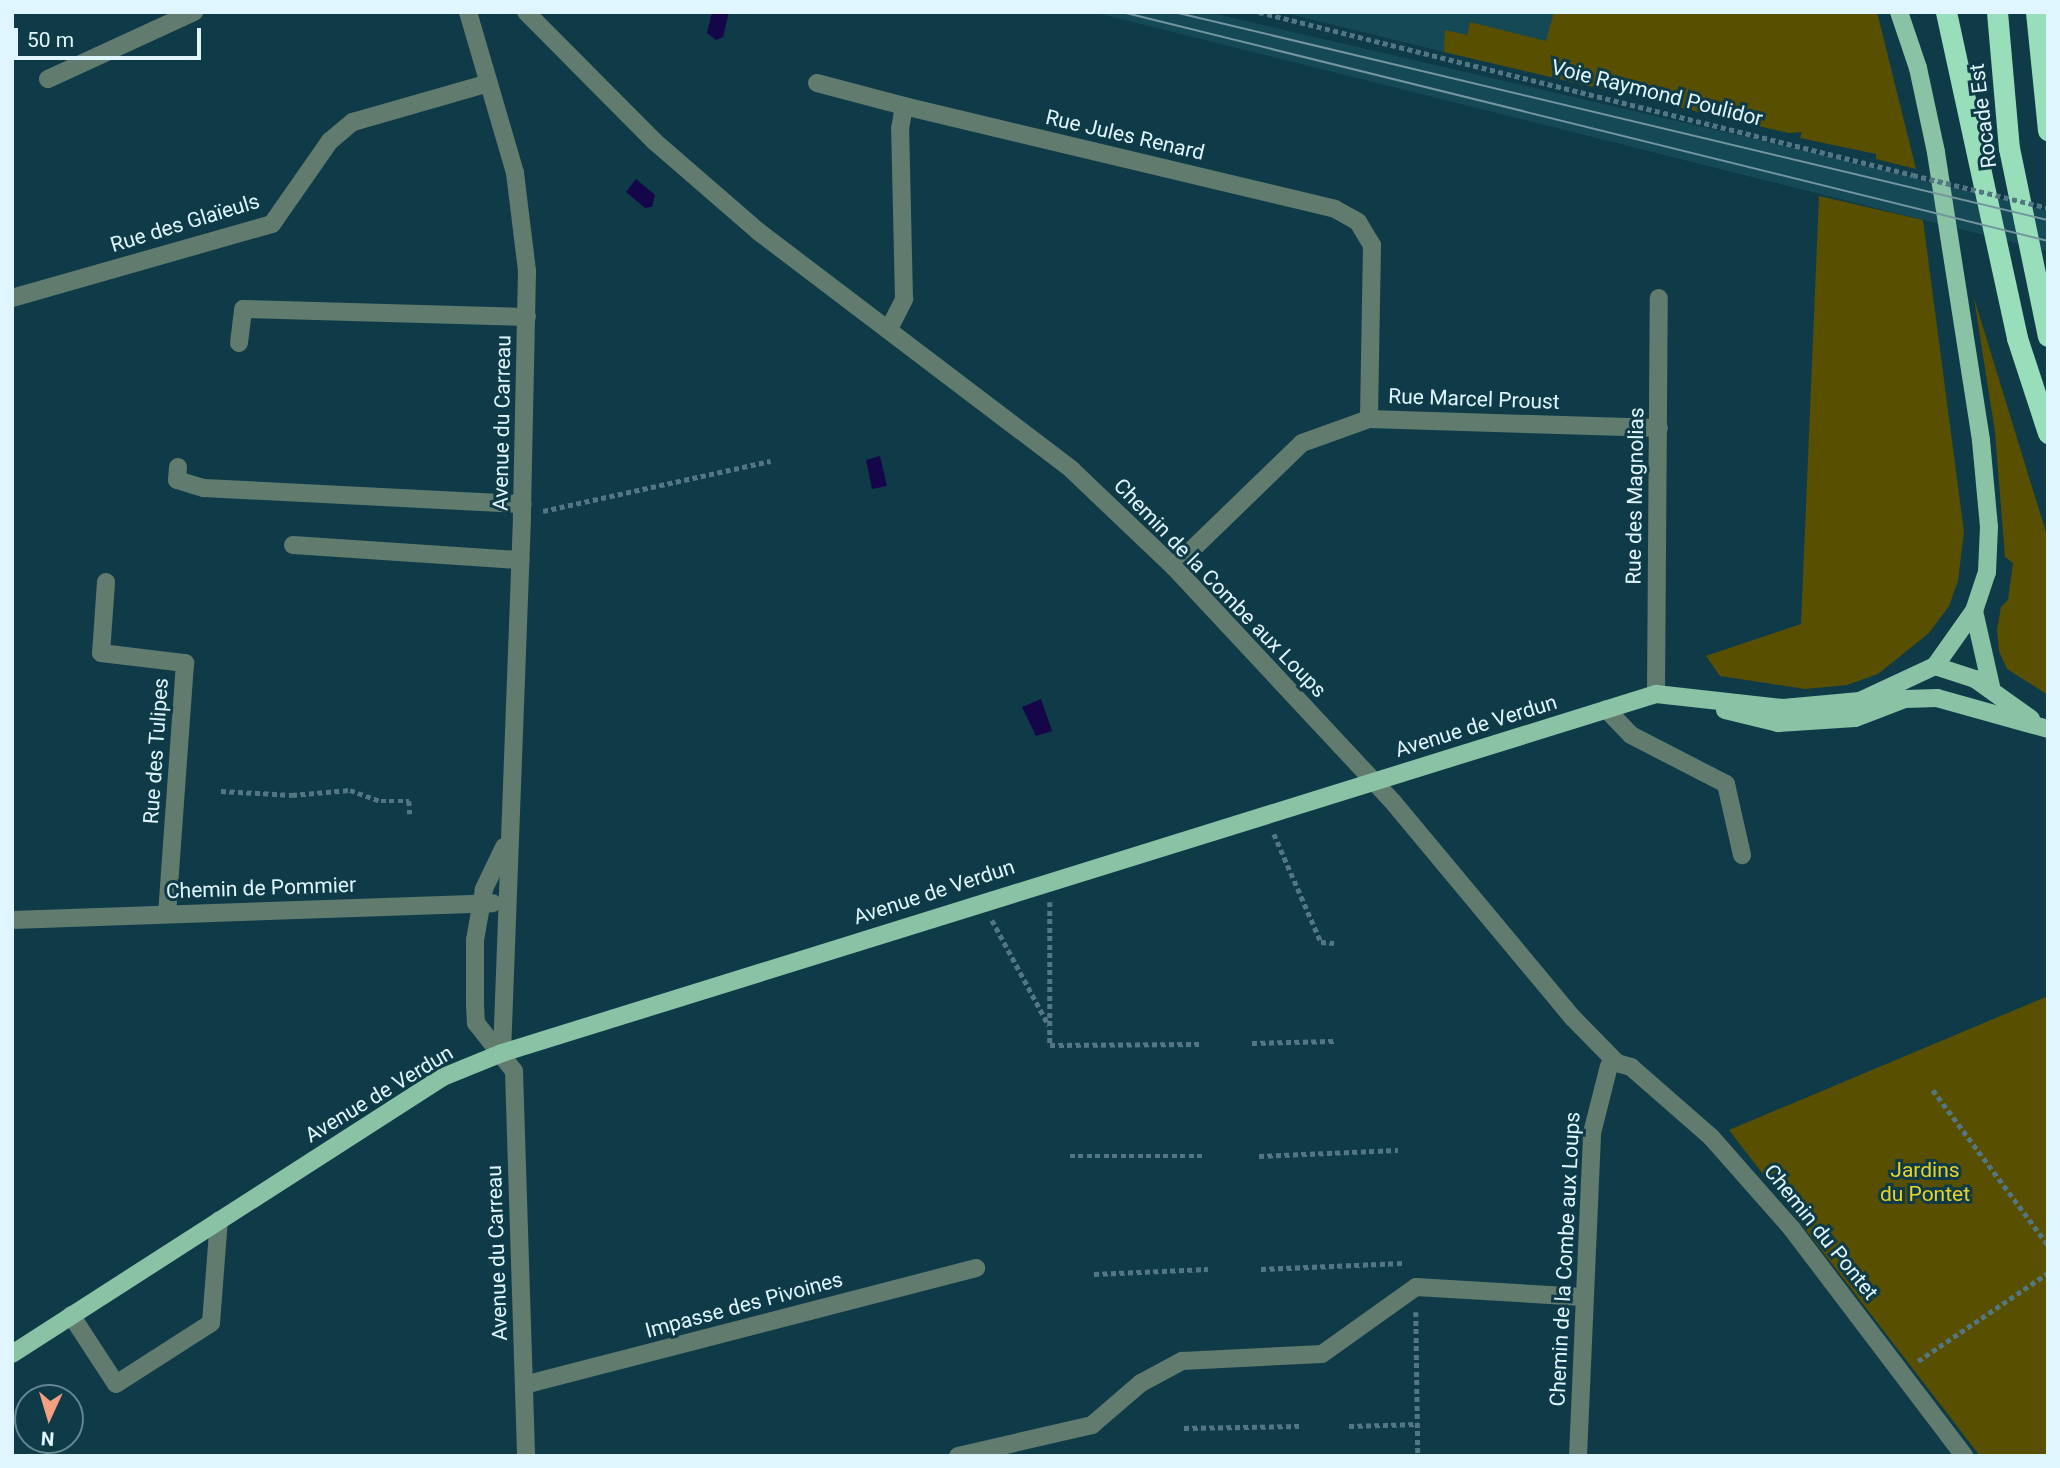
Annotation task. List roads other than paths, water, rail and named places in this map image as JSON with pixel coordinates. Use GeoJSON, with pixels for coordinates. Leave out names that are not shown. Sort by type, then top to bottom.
{"type":"FeatureCollection","features":[{"type":"Feature","properties":{"kind":"highway"},"geometry":{"type":"LineString","coordinates":[[1946,12],[2017,338],[2048,433]]}},
{"type":"Feature","properties":{"kind":"highway","name":"Rocade Est"},"geometry":{"type":"LineString","coordinates":[[1997,12],[2010,148],[2048,336]]}},
{"type":"Feature","properties":{"kind":"highway"},"geometry":{"type":"LineString","coordinates":[[2036,12],[2048,130]]}},
{"type":"Feature","properties":{"kind":"main road"},"geometry":{"type":"LineString","coordinates":[[1899,12],[1918,68],[1936,152],[1981,440],[1989,527],[1987,572],[1974,611],[1935,666],[1975,679],[2045,728]]}},
{"type":"Feature","properties":{"kind":"main road"},"geometry":{"type":"LineString","coordinates":[[1974,611],[1992,691]]}},
{"type":"Feature","properties":{"kind":"main road","name":"Avenue de Verdun"},"geometry":{"type":"LineString","coordinates":[[12,1354],[443,1077],[502,1053],[1046,880],[1271,816],[1656,694],[1783,708],[1860,701],[1935,666]]}},
{"type":"Feature","properties":{"kind":"main road"},"geometry":{"type":"LineString","coordinates":[[1685,696],[1778,723],[1855,718],[1905,699],[1937,698],[2045,728]]}},
{"type":"Feature","properties":{"kind":"street"},"geometry":{"type":"LineString","coordinates":[[48,79],[194,12]]}},
{"type":"Feature","properties":{"kind":"street","name":"Avenue du Carreau"},"geometry":{"type":"LineString","coordinates":[[468,12],[515,173],[527,317],[523,511],[506,892],[502,1053]]}},
{"type":"Feature","properties":{"kind":"street","name":"Chemin de la Combe aux Loups"},"geometry":{"type":"LineString","coordinates":[[526,12],[654,141],[759,232],[1072,470],[1174,567],[1375,782],[1612,1061],[1592,1133],[1577,1456]]}},
{"type":"Feature","properties":{"kind":"street","name":"Rue des Glaïeuls"},"geometry":{"type":"LineString","coordinates":[[12,298],[272,224],[330,141],[353,122],[489,83]]}},
{"type":"Feature","properties":{"kind":"street","name":"Rue Jules Renard"},"geometry":{"type":"LineString","coordinates":[[817,83],[1335,209],[1358,222],[1372,245],[1370,419]]}},
{"type":"Feature","properties":{"kind":"street"},"geometry":{"type":"LineString","coordinates":[[888,329],[904,299],[900,129],[904,106]]}},
{"type":"Feature","properties":{"kind":"street","name":"Rue des Magnolias"},"geometry":{"type":"LineString","coordinates":[[1656,694],[1659,299]]}},
{"type":"Feature","properties":{"kind":"street"},"geometry":{"type":"LineString","coordinates":[[239,342],[243,309],[527,317]]}},
{"type":"Feature","properties":{"kind":"street","name":"Rue Marcel Proust"},"geometry":{"type":"LineString","coordinates":[[1174,567],[1303,443],[1370,419],[1659,428]]}},
{"type":"Feature","properties":{"kind":"street"},"geometry":{"type":"LineString","coordinates":[[178,467],[177,480],[204,488],[523,511]]}},
{"type":"Feature","properties":{"kind":"street"},"geometry":{"type":"LineString","coordinates":[[293,545],[521,560]]}},
{"type":"Feature","properties":{"kind":"street","name":"Rue des Tulipes"},"geometry":{"type":"LineString","coordinates":[[106,582],[101,653],[185,663],[167,913]]}},
{"type":"Feature","properties":{"kind":"street"},"geometry":{"type":"LineString","coordinates":[[1606,709],[1631,735],[1726,784],[1742,855]]}},
{"type":"Feature","properties":{"kind":"street","name":"Avenue du Carreau"},"geometry":{"type":"LineString","coordinates":[[508,841],[481,905],[475,940],[476,1023],[514,1071],[526,1456]]}},
{"type":"Feature","properties":{"kind":"street","name":"Chemin de Pommier"},"geometry":{"type":"LineString","coordinates":[[12,920],[481,905],[493,903],[506,892]]}},
{"type":"Feature","properties":{"kind":"street","name":"Chemin du Pontet"},"geometry":{"type":"LineString","coordinates":[[1612,1061],[1632,1067],[1711,1137],[1792,1229],[1903,1371],[1964,1456]]}},
{"type":"Feature","properties":{"kind":"street"},"geometry":{"type":"LineString","coordinates":[[71,1315],[116,1384],[211,1323],[219,1220]]}},
{"type":"Feature","properties":{"kind":"street","name":"Impasse des Pivoines"},"geometry":{"type":"LineString","coordinates":[[524,1385],[976,1268]]}},
{"type":"Feature","properties":{"kind":"street"},"geometry":{"type":"LineString","coordinates":[[958,1456],[1092,1425],[1141,1383],[1182,1361],[1322,1354],[1416,1287],[1583,1297]]}},
{"type":"Feature","properties":{"kind":"tram line"},"geometry":{"type":"LineString","coordinates":[[1122,12],[2048,241]]}},
{"type":"Feature","properties":{"kind":"tram line"},"geometry":{"type":"LineString","coordinates":[[1174,12],[2048,220]]}},
{"type":"Feature","properties":{"kind":"park label","name":"Jardins du Pontet"},"geometry":{"type":"Point","coordinates":[1925,1182]}}]}
